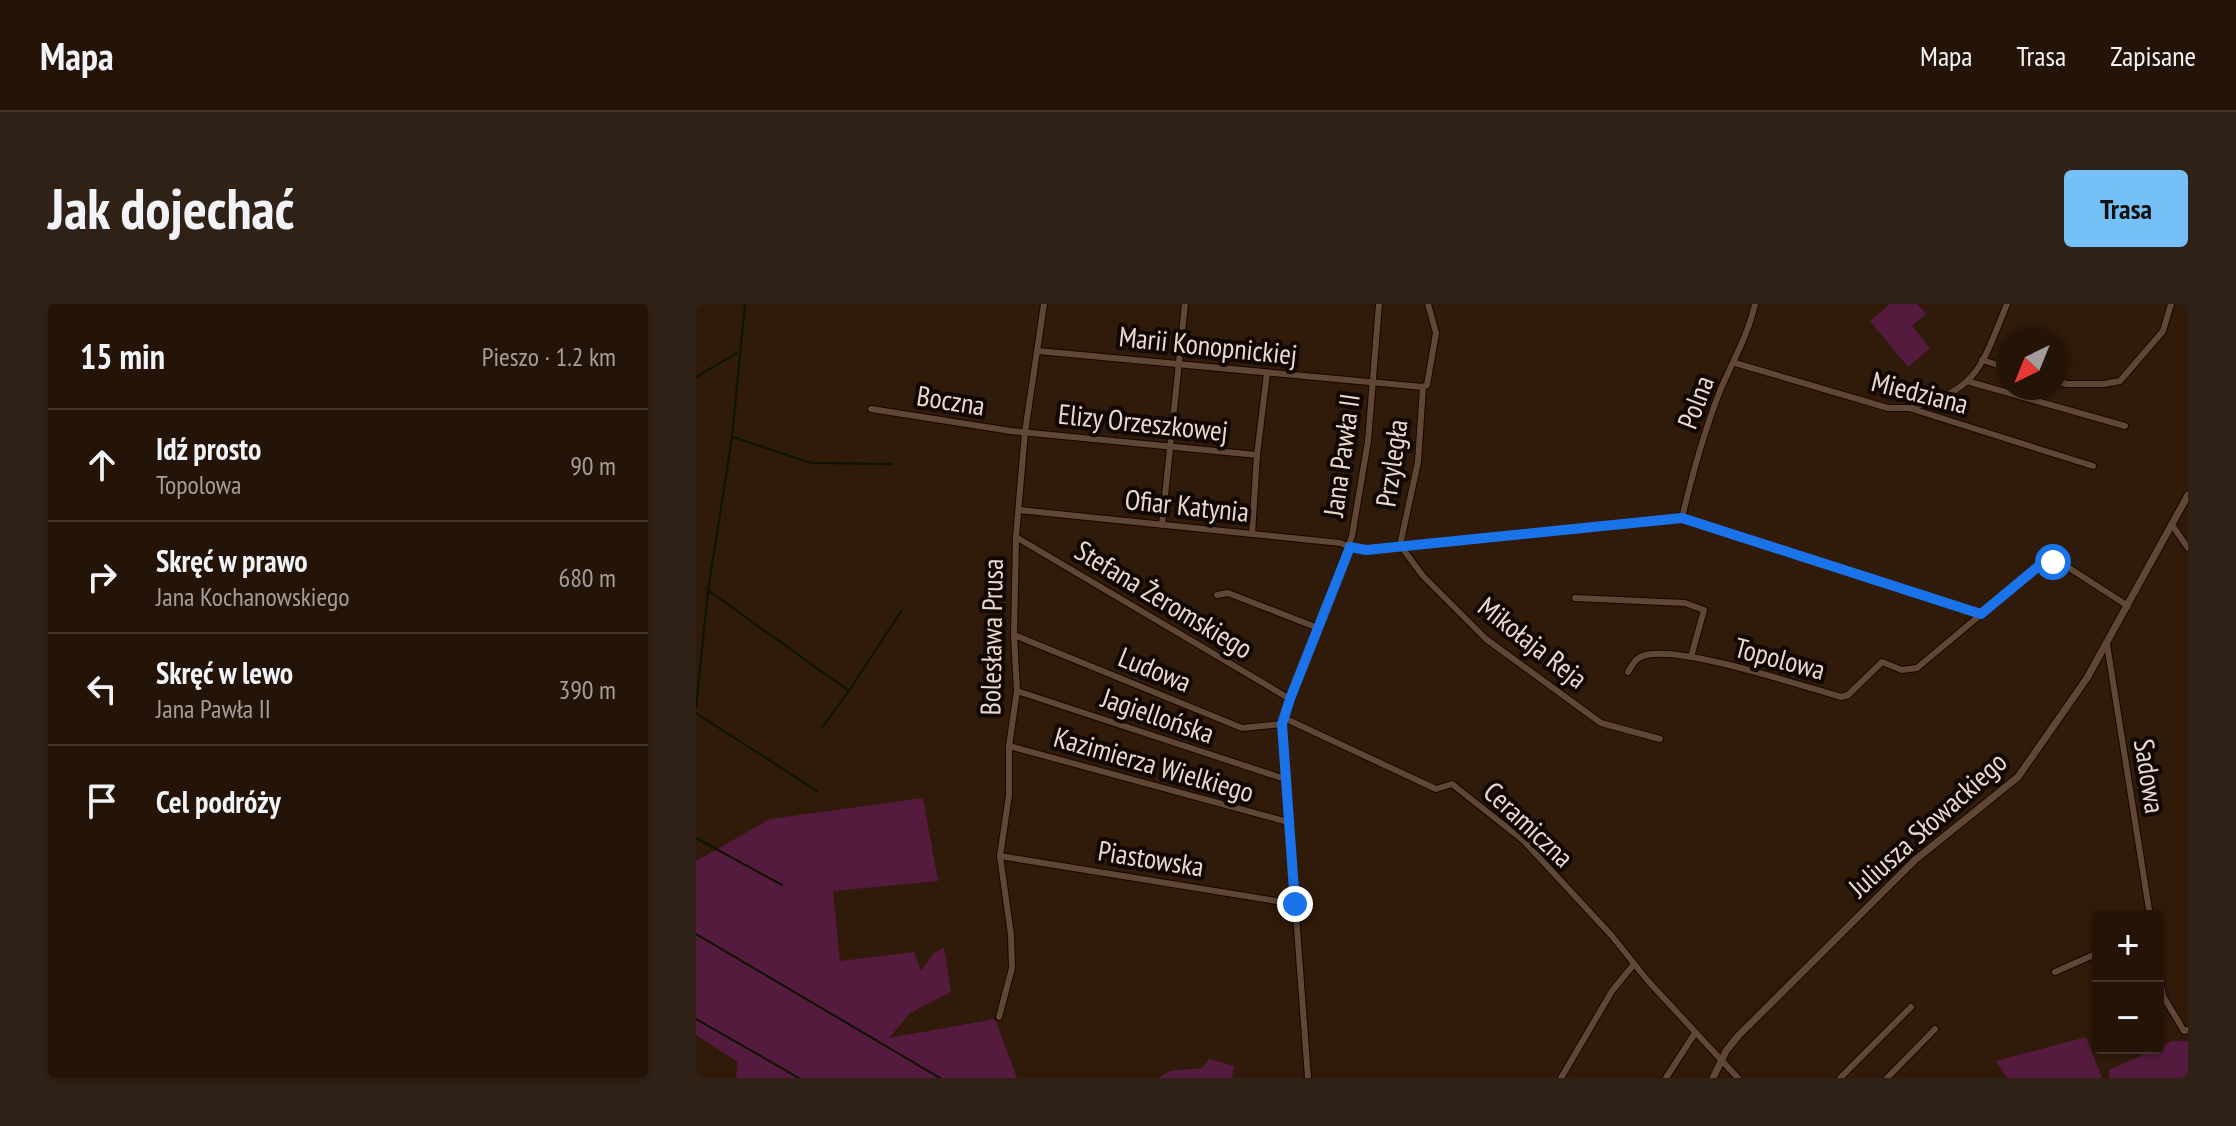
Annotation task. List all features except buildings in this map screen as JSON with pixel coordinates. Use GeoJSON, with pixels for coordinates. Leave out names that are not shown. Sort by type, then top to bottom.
{"type":"FeatureCollection","features":[{"type":"Feature","properties":{"kind":"street","name":"Bolesława Prusa"},"geometry":{"type":"LineString","coordinates":[[999,1017],[1012,968],[1011,935],[1000,856],[1009,795],[1009,746],[1017,691],[1014,635],[1016,537],[1025,432],[1044,304]]}},
{"type":"Feature","properties":{"kind":"street"},"geometry":{"type":"LineString","coordinates":[[1162,525],[1185,304]]}},
{"type":"Feature","properties":{"kind":"street","name":"Jana Pawła II"},"geometry":{"type":"LineString","coordinates":[[1308,1078],[1283,721],[1350,547],[1365,468],[1379,304]]}},
{"type":"Feature","properties":{"kind":"street","name":"Przyległa"},"geometry":{"type":"LineString","coordinates":[[1374,383],[1427,385],[1436,333],[1428,304]]}},
{"type":"Feature","properties":{"kind":"street","name":"Polna"},"geometry":{"type":"LineString","coordinates":[[1682,518],[1720,391],[1735,363],[1755,304]]}},
{"type":"Feature","properties":{"kind":"street"},"geometry":{"type":"LineString","coordinates":[[1909,408],[1942,400],[1970,382],[2007,304]]}},
{"type":"Feature","properties":{"kind":"street"},"geometry":{"type":"LineString","coordinates":[[2068,384],[2120,381],[2154,344],[2167,323],[2171,304]]}},
{"type":"Feature","properties":{"kind":"street","name":"Marii Konopnickiej"},"geometry":{"type":"LineString","coordinates":[[1038,351],[1374,383]]}},
{"type":"Feature","properties":{"kind":"street"},"geometry":{"type":"LineString","coordinates":[[1982,360],[1996,364]]}},
{"type":"Feature","properties":{"kind":"street","name":"Miedziana"},"geometry":{"type":"LineString","coordinates":[[1735,363],[1888,408],[1909,408],[2093,466]]}},
{"type":"Feature","properties":{"kind":"street"},"geometry":{"type":"LineString","coordinates":[[1252,534],[1267,373]]}},
{"type":"Feature","properties":{"kind":"street"},"geometry":{"type":"LineString","coordinates":[[1970,382],[2125,426]]}},
{"type":"Feature","properties":{"kind":"street","name":"Przyległa"},"geometry":{"type":"LineString","coordinates":[[1400,545],[1418,462],[1423,387]]}},
{"type":"Feature","properties":{"kind":"street","name":"Boczna"},"geometry":{"type":"LineString","coordinates":[[871,409],[1025,432]]}},
{"type":"Feature","properties":{"kind":"street","name":"Elizy Orzeszkowej"},"geometry":{"type":"LineString","coordinates":[[1025,432],[1257,455]]}},
{"type":"Feature","properties":{"kind":"street","name":"Juliusza Słowackiego"},"geometry":{"type":"LineString","coordinates":[[1713,1078],[1738,1036],[1908,867],[2018,777],[2087,678],[2188,495]]}},
{"type":"Feature","properties":{"kind":"street","name":"Ofiar Katynia"},"geometry":{"type":"LineString","coordinates":[[1019,510],[1340,543],[1357,550],[1682,518]]}},
{"type":"Feature","properties":{"kind":"street"},"geometry":{"type":"LineString","coordinates":[[1682,518],[1981,614]]}},
{"type":"Feature","properties":{"kind":"street"},"geometry":{"type":"LineString","coordinates":[[2172,525],[2188,548]]}},
{"type":"Feature","properties":{"kind":"street","name":"Stefana Żeromskiego"},"geometry":{"type":"LineString","coordinates":[[1016,537],[1290,699]]}},
{"type":"Feature","properties":{"kind":"street","name":"Mikołaja Reja"},"geometry":{"type":"LineString","coordinates":[[1400,545],[1423,576],[1486,639],[1601,723],[1660,739]]}},
{"type":"Feature","properties":{"kind":"street","name":"Topolowa"},"geometry":{"type":"LineString","coordinates":[[1628,672],[1634,661],[1647,655],[1691,657],[1841,697],[1853,693],[1882,662],[1902,670],[1917,668],[2040,565],[2053,562],[2068,566],[2128,606]]}},
{"type":"Feature","properties":{"kind":"street"},"geometry":{"type":"LineString","coordinates":[[1217,595],[1228,593],[1318,628]]}},
{"type":"Feature","properties":{"kind":"street","name":"Topolowa"},"geometry":{"type":"LineString","coordinates":[[1575,598],[1685,603],[1704,610],[1691,657]]}},
{"type":"Feature","properties":{"kind":"street","name":"Ludowa"},"geometry":{"type":"LineString","coordinates":[[1014,635],[1242,728],[1283,721]]}},
{"type":"Feature","properties":{"kind":"street","name":"Sadowa"},"geometry":{"type":"LineString","coordinates":[[2107,644],[2149,910]]}},
{"type":"Feature","properties":{"kind":"street","name":"Jagiellońska"},"geometry":{"type":"LineString","coordinates":[[1017,691],[1285,779]]}},
{"type":"Feature","properties":{"kind":"street","name":"Ceramiczna"},"geometry":{"type":"LineString","coordinates":[[1283,721],[1436,789],[1452,784],[1524,841],[1738,1078]]}},
{"type":"Feature","properties":{"kind":"street","name":"Kazimierza Wielkiego"},"geometry":{"type":"LineString","coordinates":[[1009,746],[1288,822]]}},
{"type":"Feature","properties":{"kind":"street","name":"Piastowska"},"geometry":{"type":"LineString","coordinates":[[1000,856],[1295,904]]}},
{"type":"Feature","properties":{"kind":"street"},"geometry":{"type":"LineString","coordinates":[[2055,972],[2092,956]]}},
{"type":"Feature","properties":{"kind":"street"},"geometry":{"type":"LineString","coordinates":[[1561,1078],[1612,991],[1634,964]]}},
{"type":"Feature","properties":{"kind":"street"},"geometry":{"type":"LineString","coordinates":[[2164,1002],[2186,1030]]}},
{"type":"Feature","properties":{"kind":"street"},"geometry":{"type":"LineString","coordinates":[[1840,1078],[1911,1007]]}},
{"type":"Feature","properties":{"kind":"street"},"geometry":{"type":"LineString","coordinates":[[1887,1078],[1935,1029]]}},
{"type":"Feature","properties":{"kind":"street"},"geometry":{"type":"LineString","coordinates":[[1666,1078],[1695,1033]]}},
{"type":"Feature","properties":{"kind":"shaded area"},"geometry":{"type":"Polygon","coordinates":[[[1890,304],[1917,304],[1926,314],[1912,326],[1930,348],[1908,367],[1870,321],[1890,304]]]}},
{"type":"Feature","properties":{"kind":"shaded area"},"geometry":{"type":"Polygon","coordinates":[[[923,798],[938,881],[833,891],[840,961],[914,952],[921,971],[933,954],[944,947],[951,992],[910,1013],[889,1038],[995,1019],[1017,1078],[736,1078],[738,1062],[696,1035],[696,861],[770,819],[923,798]]]}},
{"type":"Feature","properties":{"kind":"shaded area"},"geometry":{"type":"Polygon","coordinates":[[[2086,1037],[2102,1078],[2007,1078],[1996,1061],[2086,1037]]]}},
{"type":"Feature","properties":{"kind":"shaded area"},"geometry":{"type":"Polygon","coordinates":[[[2172,1041],[2188,1041],[2188,1078],[2109,1078],[2109,1070],[2144,1054],[2164,1054],[2164,1045],[2172,1041]]]}},
{"type":"Feature","properties":{"kind":"shaded area"},"geometry":{"type":"Polygon","coordinates":[[[1209,1059],[1234,1066],[1232,1078],[1158,1078],[1170,1071],[1202,1068],[1209,1059]]]}},
{"type":"Feature","properties":{"kind":"waterway"},"geometry":{"type":"LineString","coordinates":[[696,708],[708,591],[732,437],[745,304]]}},
{"type":"Feature","properties":{"kind":"waterway"},"geometry":{"type":"LineString","coordinates":[[696,377],[737,353]]}},
{"type":"Feature","properties":{"kind":"waterway"},"geometry":{"type":"LineString","coordinates":[[733,437],[811,463],[891,464]]}},
{"type":"Feature","properties":{"kind":"waterway"},"geometry":{"type":"LineString","coordinates":[[709,591],[849,691],[823,726]]}},
{"type":"Feature","properties":{"kind":"waterway"},"geometry":{"type":"LineString","coordinates":[[850,689],[902,610]]}},
{"type":"Feature","properties":{"kind":"waterway"},"geometry":{"type":"LineString","coordinates":[[696,713],[817,791]]}},
{"type":"Feature","properties":{"kind":"waterway"},"geometry":{"type":"LineString","coordinates":[[696,838],[782,885]]}},
{"type":"Feature","properties":{"kind":"waterway"},"geometry":{"type":"LineString","coordinates":[[696,934],[940,1078]]}},
{"type":"Feature","properties":{"kind":"waterway"},"geometry":{"type":"LineString","coordinates":[[696,1019],[799,1078]]}},
{"type":"Feature","properties":{"kind":"route"},"geometry":{"type":"LineString","coordinates":[[1295,904],[1282,724],[1350,547],[1366,550],[1682,518],[1981,614],[2040,565],[2053,562]]}}]}
